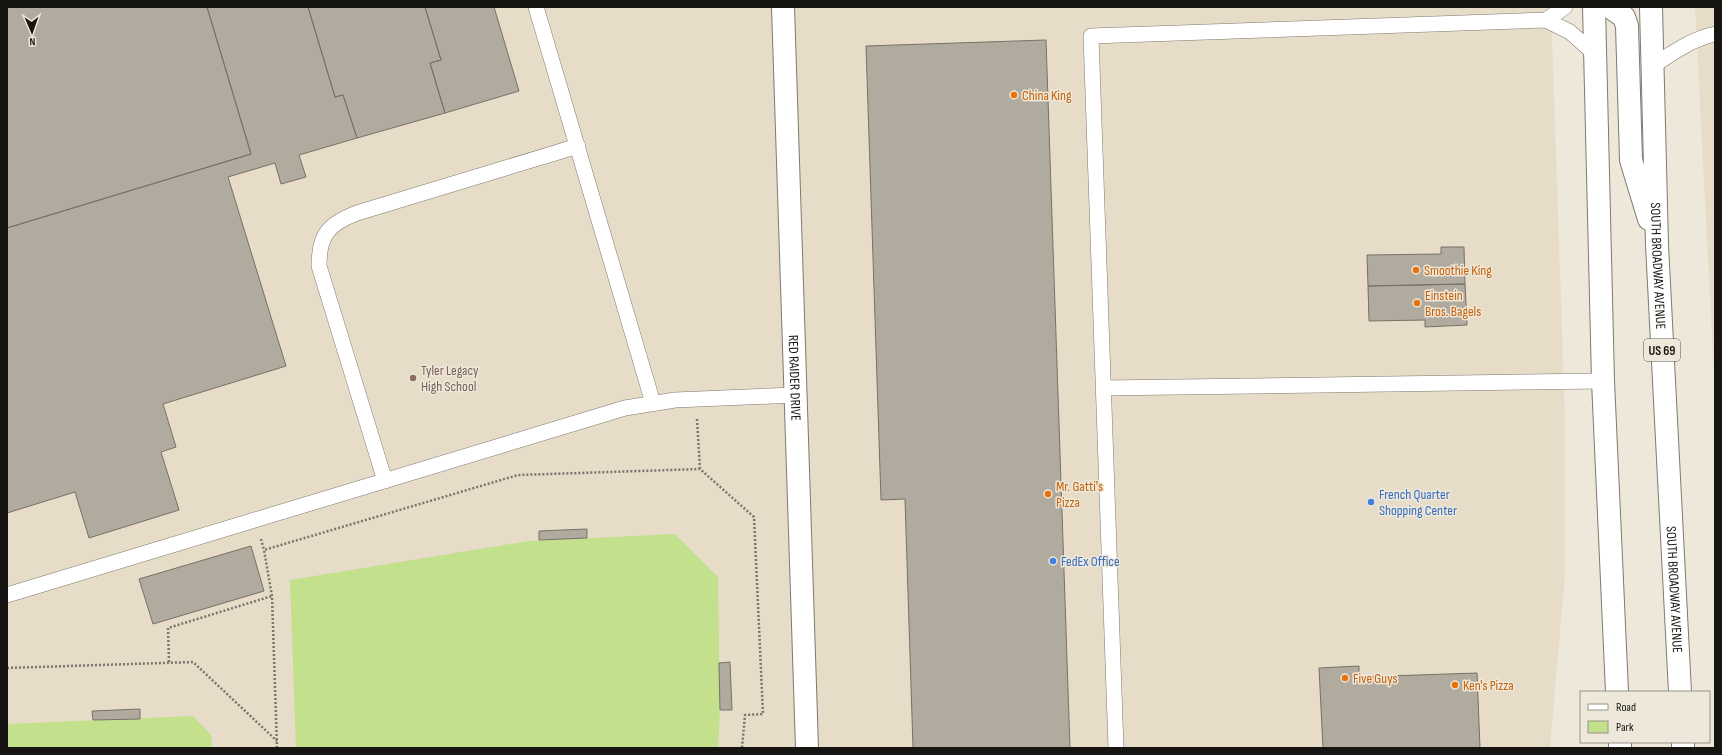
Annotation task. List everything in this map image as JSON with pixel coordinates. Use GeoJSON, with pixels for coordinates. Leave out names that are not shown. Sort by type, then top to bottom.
{"type":"FeatureCollection","features":[{"type":"Feature","properties":{"kind":"main road","name":"RED RAIDER DRIVE"},"geometry":{"type":"LineString","coordinates":[[783,7],[807,748]]}},
{"type":"Feature","properties":{"kind":"main road"},"geometry":{"type":"LineString","coordinates":[[1594,7],[1603,380],[1618,691]]}},
{"type":"Feature","properties":{"kind":"main road"},"geometry":{"type":"LineString","coordinates":[[1610,7],[1624,17],[1627,26],[1631,160],[1657,244]]}},
{"type":"Feature","properties":{"kind":"main road","name":"SOUTH BROADWAY AVENUE"},"geometry":{"type":"LineString","coordinates":[[1651,7],[1657,244],[1680,691]]}},
{"type":"Feature","properties":{"kind":"lane"},"geometry":{"type":"LineString","coordinates":[[536,7],[653,403]]}},
{"type":"Feature","properties":{"kind":"lane"},"geometry":{"type":"LineString","coordinates":[[1546,20],[1565,7]]}},
{"type":"Feature","properties":{"kind":"lane"},"geometry":{"type":"LineString","coordinates":[[1116,748],[1091,36],[1546,20],[1570,32],[1596,55]]}},
{"type":"Feature","properties":{"kind":"lane"},"geometry":{"type":"LineString","coordinates":[[1652,66],[1692,42],[1702,37],[1715,34]]}},
{"type":"Feature","properties":{"kind":"lane"},"geometry":{"type":"LineString","coordinates":[[386,480],[319,266],[321,241],[326,232],[343,218],[357,213],[578,146]]}},
{"type":"Feature","properties":{"kind":"lane"},"geometry":{"type":"LineString","coordinates":[[1103,388],[1603,380]]}},
{"type":"Feature","properties":{"kind":"lane"},"geometry":{"type":"LineString","coordinates":[[7,595],[625,408],[653,403],[796,395]]}},
{"type":"Feature","properties":{"kind":"path"},"geometry":{"type":"LineString","coordinates":[[697,418],[700,469]]}},
{"type":"Feature","properties":{"kind":"path"},"geometry":{"type":"LineString","coordinates":[[264,550],[518,475],[700,469],[754,517],[763,714],[745,715],[742,748]]}},
{"type":"Feature","properties":{"kind":"path"},"geometry":{"type":"LineString","coordinates":[[260,537],[264,550],[272,596],[277,748]]}},
{"type":"Feature","properties":{"kind":"path"},"geometry":{"type":"LineString","coordinates":[[169,662],[168,628],[272,596]]}},
{"type":"Feature","properties":{"kind":"path"},"geometry":{"type":"LineString","coordinates":[[7,668],[193,662],[277,741]]}},
{"type":"Feature","properties":{"kind":"shaded area"},"geometry":{"type":"Polygon","coordinates":[[[7,7],[1551,7],[1565,418],[1565,574],[1550,748],[7,748],[7,7]]]}},
{"type":"Feature","properties":{"kind":"shaded area"},"geometry":{"type":"Polygon","coordinates":[[[1695,7],[1715,7],[1715,395],[1695,7]]]}},
{"type":"Feature","properties":{"kind":"green space"},"geometry":{"type":"Polygon","coordinates":[[[675,534],[718,577],[720,710],[718,748],[296,748],[290,580],[529,541],[675,534]]]}},
{"type":"Feature","properties":{"kind":"green space"},"geometry":{"type":"Polygon","coordinates":[[[193,716],[211,735],[212,748],[7,748],[7,724],[193,716]]]}},
{"type":"Feature","properties":{"kind":"building"},"geometry":{"type":"Polygon","coordinates":[[[7,7],[207,7],[251,154],[7,228],[7,7]]]}},
{"type":"Feature","properties":{"kind":"building"},"geometry":{"type":"Polygon","coordinates":[[[207,7],[308,7],[335,97],[343,95],[357,138],[299,155],[306,177],[281,184],[275,163],[228,177],[286,366],[163,404],[176,447],[161,452],[179,510],[89,538],[75,492],[7,513],[7,228],[251,154],[207,7]]]}},
{"type":"Feature","properties":{"kind":"building"},"geometry":{"type":"Polygon","coordinates":[[[308,7],[425,7],[441,60],[430,63],[445,113],[357,138],[343,95],[335,97],[308,7]]]}},
{"type":"Feature","properties":{"kind":"building"},"geometry":{"type":"Polygon","coordinates":[[[425,7],[494,7],[519,91],[445,113],[430,63],[441,60],[425,7]]]}},
{"type":"Feature","properties":{"kind":"building"},"geometry":{"type":"Polygon","coordinates":[[[1046,40],[1070,748],[913,748],[905,499],[881,500],[866,46],[1046,40]]]}},
{"type":"Feature","properties":{"kind":"building","name":"Smoothie King"},"geometry":{"type":"Polygon","coordinates":[[[1441,247],[1464,247],[1465,284],[1368,286],[1367,255],[1441,254],[1441,247]]]}},
{"type":"Feature","properties":{"kind":"building","name":"Einstein Bros. Bagels"},"geometry":{"type":"Polygon","coordinates":[[[1465,284],[1467,325],[1425,327],[1425,320],[1369,321],[1368,286],[1465,284]]]}},
{"type":"Feature","properties":{"kind":"building"},"geometry":{"type":"Polygon","coordinates":[[[587,529],[587,538],[539,540],[539,531],[587,529]]]}},
{"type":"Feature","properties":{"kind":"building"},"geometry":{"type":"Polygon","coordinates":[[[251,546],[264,591],[153,624],[139,579],[251,546]]]}},
{"type":"Feature","properties":{"kind":"building"},"geometry":{"type":"Polygon","coordinates":[[[730,662],[732,710],[720,710],[719,663],[730,662]]]}},
{"type":"Feature","properties":{"kind":"building"},"geometry":{"type":"Polygon","coordinates":[[[1359,666],[1359,677],[1477,673],[1480,748],[1323,748],[1319,668],[1359,666]]]}},
{"type":"Feature","properties":{"kind":"building"},"geometry":{"type":"Polygon","coordinates":[[[140,709],[140,719],[93,720],[92,711],[140,709]]]}},
{"type":"Feature","properties":{"kind":"place","name":"China King"},"geometry":{"type":"Point","coordinates":[1014,95]}},
{"type":"Feature","properties":{"kind":"place","name":"Smoothie King"},"geometry":{"type":"Point","coordinates":[1416,270]}},
{"type":"Feature","properties":{"kind":"place","name":"Einstein Bros. Bagels"},"geometry":{"type":"Point","coordinates":[1417,303]}},
{"type":"Feature","properties":{"kind":"place","name":"Tyler Legacy High School"},"geometry":{"type":"Point","coordinates":[413,378]}},
{"type":"Feature","properties":{"kind":"place","name":"Mr. Gatti's Pizza"},"geometry":{"type":"Point","coordinates":[1048,494]}},
{"type":"Feature","properties":{"kind":"place","name":"French Quarter Shopping Center"},"geometry":{"type":"Point","coordinates":[1371,502]}},
{"type":"Feature","properties":{"kind":"place","name":"FedEx Office"},"geometry":{"type":"Point","coordinates":[1053,561]}},
{"type":"Feature","properties":{"kind":"place","name":"Five Guys"},"geometry":{"type":"Point","coordinates":[1345,678]}},
{"type":"Feature","properties":{"kind":"place","name":"Ken's Pizza"},"geometry":{"type":"Point","coordinates":[1455,685]}}]}
